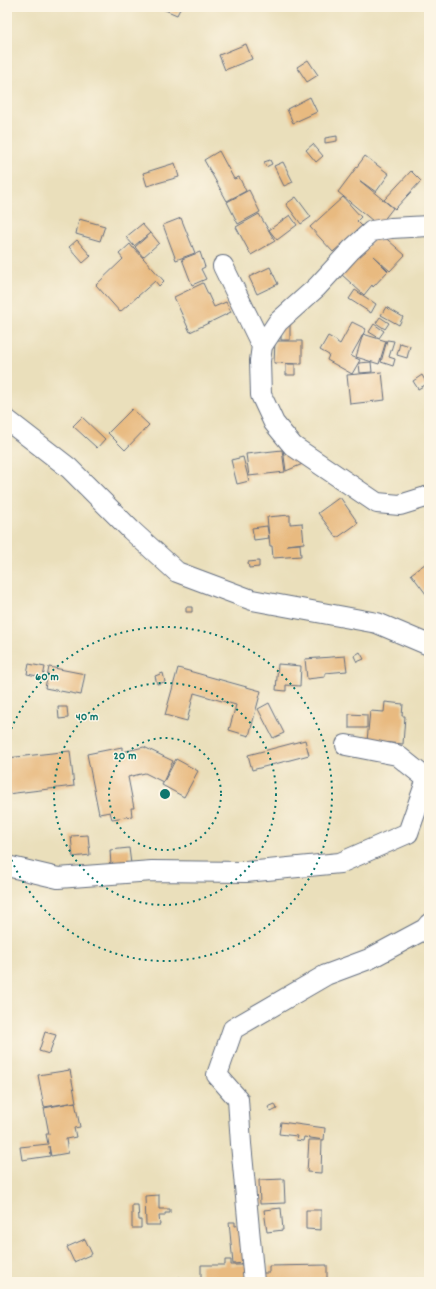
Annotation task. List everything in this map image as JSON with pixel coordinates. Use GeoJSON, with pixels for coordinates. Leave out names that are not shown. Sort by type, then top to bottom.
{"type":"FeatureCollection","features":[{"type":"Feature","properties":{"kind":"street"},"geometry":{"type":"LineString","coordinates":[[429,226],[391,228],[372,231],[351,250],[317,287],[278,322],[262,346],[260,361],[261,395],[274,423],[294,446],[376,503],[400,505],[429,496]]}},
{"type":"Feature","properties":{"kind":"street"},"geometry":{"type":"LineString","coordinates":[[223,266],[262,346]]}},
{"type":"Feature","properties":{"kind":"street"},"geometry":{"type":"LineString","coordinates":[[7,420],[69,468],[177,572],[252,600],[377,622],[429,645]]}},
{"type":"Feature","properties":{"kind":"street"},"geometry":{"type":"LineString","coordinates":[[7,866],[58,878],[152,871],[246,872],[340,863],[408,833],[428,778],[397,755],[346,745]]}},
{"type":"Feature","properties":{"kind":"street"},"geometry":{"type":"LineString","coordinates":[[254,1282],[238,1099],[217,1075],[233,1028],[326,975],[369,959],[425,930],[429,924]]}},
{"type":"Feature","properties":{"kind":"building"},"geometry":{"type":"Polygon","coordinates":[[[158,7],[181,7],[177,15],[158,7]]]}},
{"type":"Feature","properties":{"kind":"building"},"geometry":{"type":"Polygon","coordinates":[[[246,44],[252,59],[225,70],[219,55],[246,44]]]}},
{"type":"Feature","properties":{"kind":"building"},"geometry":{"type":"Polygon","coordinates":[[[308,60],[318,75],[307,82],[297,67],[308,60]]]}},
{"type":"Feature","properties":{"kind":"building"},"geometry":{"type":"Polygon","coordinates":[[[310,97],[317,112],[293,123],[287,109],[310,97]]]}},
{"type":"Feature","properties":{"kind":"building"},"geometry":{"type":"Polygon","coordinates":[[[337,136],[337,141],[325,143],[325,138],[337,136]]]}},
{"type":"Feature","properties":{"kind":"building"},"geometry":{"type":"Polygon","coordinates":[[[313,144],[323,156],[316,162],[306,150],[313,144]]]}},
{"type":"Feature","properties":{"kind":"building"},"geometry":{"type":"Polygon","coordinates":[[[219,151],[234,179],[239,177],[246,191],[227,201],[204,160],[219,151]]]}},
{"type":"Feature","properties":{"kind":"building"},"geometry":{"type":"Polygon","coordinates":[[[365,156],[389,174],[376,192],[359,180],[393,208],[379,226],[338,192],[365,156]]]}},
{"type":"Feature","properties":{"kind":"building"},"geometry":{"type":"Polygon","coordinates":[[[270,160],[272,164],[266,167],[264,162],[270,160]]]}},
{"type":"Feature","properties":{"kind":"building"},"geometry":{"type":"Polygon","coordinates":[[[283,162],[293,182],[284,186],[274,166],[283,162]]]}},
{"type":"Feature","properties":{"kind":"building"},"geometry":{"type":"Polygon","coordinates":[[[175,163],[179,177],[147,186],[143,173],[175,163]]]}},
{"type":"Feature","properties":{"kind":"building"},"geometry":{"type":"Polygon","coordinates":[[[411,171],[421,181],[395,209],[384,200],[411,171]]]}},
{"type":"Feature","properties":{"kind":"building"},"geometry":{"type":"Polygon","coordinates":[[[249,190],[260,212],[238,224],[227,202],[249,190]]]}},
{"type":"Feature","properties":{"kind":"building"},"geometry":{"type":"Polygon","coordinates":[[[296,197],[311,217],[301,224],[286,204],[296,197]]]}},
{"type":"Feature","properties":{"kind":"building"},"geometry":{"type":"Polygon","coordinates":[[[343,197],[361,217],[357,221],[362,226],[333,252],[310,227],[343,197]]]}},
{"type":"Feature","properties":{"kind":"building"},"geometry":{"type":"Polygon","coordinates":[[[259,214],[275,241],[251,255],[236,227],[259,214]]]}},
{"type":"Feature","properties":{"kind":"building"},"geometry":{"type":"Polygon","coordinates":[[[290,215],[297,225],[277,240],[269,230],[290,215]]]}},
{"type":"Feature","properties":{"kind":"building"},"geometry":{"type":"Polygon","coordinates":[[[181,218],[195,253],[176,260],[163,225],[181,218]]]}},
{"type":"Feature","properties":{"kind":"building"},"geometry":{"type":"Polygon","coordinates":[[[79,219],[105,226],[100,241],[76,234],[79,219]]]}},
{"type":"Feature","properties":{"kind":"building"},"geometry":{"type":"Polygon","coordinates":[[[142,224],[150,233],[134,246],[126,237],[142,224]]]}},
{"type":"Feature","properties":{"kind":"building"},"geometry":{"type":"Polygon","coordinates":[[[151,233],[159,243],[143,257],[135,247],[151,233]]]}},
{"type":"Feature","properties":{"kind":"building"},"geometry":{"type":"Polygon","coordinates":[[[380,233],[405,255],[390,271],[373,256],[388,271],[373,287],[372,285],[364,295],[341,274],[380,233]]]}},
{"type":"Feature","properties":{"kind":"building"},"geometry":{"type":"Polygon","coordinates":[[[77,240],[91,256],[83,263],[69,247],[77,240]]]}},
{"type":"Feature","properties":{"kind":"building"},"geometry":{"type":"Polygon","coordinates":[[[130,244],[164,281],[159,286],[155,281],[120,312],[96,285],[123,259],[119,254],[130,244]]]}},
{"type":"Feature","properties":{"kind":"building"},"geometry":{"type":"Polygon","coordinates":[[[200,252],[205,267],[201,269],[206,279],[192,285],[182,259],[200,252]]]}},
{"type":"Feature","properties":{"kind":"building"},"geometry":{"type":"Polygon","coordinates":[[[270,267],[278,284],[257,294],[249,277],[270,267]]]}},
{"type":"Feature","properties":{"kind":"building"},"geometry":{"type":"Polygon","coordinates":[[[203,283],[214,307],[226,302],[231,312],[190,332],[174,297],[203,283]]]}},
{"type":"Feature","properties":{"kind":"building"},"geometry":{"type":"Polygon","coordinates":[[[355,290],[376,304],[371,313],[349,299],[355,290]]]}},
{"type":"Feature","properties":{"kind":"building"},"geometry":{"type":"Polygon","coordinates":[[[386,307],[403,317],[399,325],[381,315],[386,307]]]}},
{"type":"Feature","properties":{"kind":"building"},"geometry":{"type":"Polygon","coordinates":[[[380,317],[389,323],[385,329],[376,323],[380,317]]]}},
{"type":"Feature","properties":{"kind":"building"},"geometry":{"type":"Polygon","coordinates":[[[352,322],[366,329],[351,356],[360,360],[352,374],[327,360],[329,355],[320,350],[328,336],[340,344],[352,322]]]}},
{"type":"Feature","properties":{"kind":"building"},"geometry":{"type":"Polygon","coordinates":[[[281,324],[290,324],[290,340],[281,340],[281,324]]]}},
{"type":"Feature","properties":{"kind":"building"},"geometry":{"type":"Polygon","coordinates":[[[374,324],[384,331],[379,338],[369,332],[374,324]]]}},
{"type":"Feature","properties":{"kind":"building"},"geometry":{"type":"Polygon","coordinates":[[[363,334],[386,341],[379,364],[356,357],[363,334]]]}},
{"type":"Feature","properties":{"kind":"building"},"geometry":{"type":"Polygon","coordinates":[[[387,340],[394,341],[389,357],[395,359],[393,366],[381,362],[387,340]]]}},
{"type":"Feature","properties":{"kind":"building"},"geometry":{"type":"Polygon","coordinates":[[[275,341],[302,341],[302,364],[274,363],[275,341]]]}},
{"type":"Feature","properties":{"kind":"building"},"geometry":{"type":"Polygon","coordinates":[[[400,343],[410,346],[407,358],[397,355],[400,343]]]}},
{"type":"Feature","properties":{"kind":"building"},"geometry":{"type":"Polygon","coordinates":[[[371,362],[372,372],[360,373],[359,363],[371,362]]]}},
{"type":"Feature","properties":{"kind":"building"},"geometry":{"type":"Polygon","coordinates":[[[286,364],[295,364],[295,375],[286,375],[286,364]]]}},
{"type":"Feature","properties":{"kind":"building"},"geometry":{"type":"Polygon","coordinates":[[[429,371],[429,383],[427,383],[426,372],[429,371]]]}},
{"type":"Feature","properties":{"kind":"building"},"geometry":{"type":"Polygon","coordinates":[[[382,372],[385,400],[350,404],[347,375],[382,372]]]}},
{"type":"Feature","properties":{"kind":"building"},"geometry":{"type":"Polygon","coordinates":[[[422,375],[427,384],[418,389],[413,381],[422,375]]]}},
{"type":"Feature","properties":{"kind":"building"},"geometry":{"type":"Polygon","coordinates":[[[132,409],[149,425],[125,450],[108,433],[132,409]]]}},
{"type":"Feature","properties":{"kind":"building"},"geometry":{"type":"Polygon","coordinates":[[[82,417],[105,439],[97,448],[73,426],[82,417]]]}},
{"type":"Feature","properties":{"kind":"building"},"geometry":{"type":"Polygon","coordinates":[[[283,449],[305,463],[286,471],[283,449]]]}},
{"type":"Feature","properties":{"kind":"building"},"geometry":{"type":"Polygon","coordinates":[[[282,450],[285,472],[249,476],[246,454],[282,450]]]}},
{"type":"Feature","properties":{"kind":"building"},"geometry":{"type":"Polygon","coordinates":[[[243,457],[249,481],[237,484],[231,460],[243,457]]]}},
{"type":"Feature","properties":{"kind":"building"},"geometry":{"type":"Polygon","coordinates":[[[340,497],[358,523],[337,538],[318,513],[340,497]]]}},
{"type":"Feature","properties":{"kind":"building"},"geometry":{"type":"Polygon","coordinates":[[[290,515],[290,524],[302,523],[304,543],[287,545],[300,544],[301,556],[273,558],[272,546],[270,546],[267,517],[290,515]]]}},
{"type":"Feature","properties":{"kind":"building"},"geometry":{"type":"Polygon","coordinates":[[[267,526],[269,538],[254,540],[252,528],[267,526]]]}},
{"type":"Feature","properties":{"kind":"building"},"geometry":{"type":"Polygon","coordinates":[[[259,561],[259,567],[249,568],[248,562],[259,561]]]}},
{"type":"Feature","properties":{"kind":"building"},"geometry":{"type":"Polygon","coordinates":[[[429,561],[429,592],[426,594],[411,574],[429,561]]]}},
{"type":"Feature","properties":{"kind":"building"},"geometry":{"type":"Polygon","coordinates":[[[186,607],[192,607],[192,612],[186,612],[186,607]]]}},
{"type":"Feature","properties":{"kind":"building"},"geometry":{"type":"Polygon","coordinates":[[[360,652],[364,659],[357,662],[354,656],[360,652]]]}},
{"type":"Feature","properties":{"kind":"building"},"geometry":{"type":"Polygon","coordinates":[[[345,656],[347,671],[325,673],[325,677],[307,679],[305,659],[345,656]]]}},
{"type":"Feature","properties":{"kind":"building"},"geometry":{"type":"Polygon","coordinates":[[[29,664],[45,667],[43,677],[27,674],[29,664]]]}},
{"type":"Feature","properties":{"kind":"building"},"geometry":{"type":"Polygon","coordinates":[[[278,664],[301,666],[300,686],[286,685],[286,691],[276,690],[278,664]]]}},
{"type":"Feature","properties":{"kind":"building"},"geometry":{"type":"Polygon","coordinates":[[[49,667],[85,674],[81,695],[45,688],[49,667]]]}},
{"type":"Feature","properties":{"kind":"building"},"geometry":{"type":"Polygon","coordinates":[[[178,668],[261,691],[249,736],[229,730],[236,705],[194,693],[187,721],[165,715],[178,668]]]}},
{"type":"Feature","properties":{"kind":"building"},"geometry":{"type":"Polygon","coordinates":[[[163,673],[165,682],[157,684],[155,676],[163,673]]]}},
{"type":"Feature","properties":{"kind":"building"},"geometry":{"type":"Polygon","coordinates":[[[385,702],[403,704],[402,716],[405,716],[403,744],[367,741],[370,711],[384,712],[385,702]]]}},
{"type":"Feature","properties":{"kind":"building"},"geometry":{"type":"Polygon","coordinates":[[[269,703],[284,733],[273,738],[258,709],[269,703]]]}},
{"type":"Feature","properties":{"kind":"building"},"geometry":{"type":"Polygon","coordinates":[[[58,707],[67,707],[68,718],[59,719],[58,707]]]}},
{"type":"Feature","properties":{"kind":"building"},"geometry":{"type":"Polygon","coordinates":[[[349,714],[367,715],[367,728],[349,728],[349,714]]]}},
{"type":"Feature","properties":{"kind":"building"},"geometry":{"type":"Polygon","coordinates":[[[305,740],[309,755],[252,770],[248,755],[305,740]]]}},
{"type":"Feature","properties":{"kind":"building"},"geometry":{"type":"Polygon","coordinates":[[[122,747],[122,752],[144,747],[173,761],[163,782],[145,773],[128,777],[134,808],[131,808],[132,816],[112,819],[110,812],[99,814],[87,754],[122,747]]]}},
{"type":"Feature","properties":{"kind":"building"},"geometry":{"type":"Polygon","coordinates":[[[70,751],[74,786],[7,794],[7,758],[70,751]]]}},
{"type":"Feature","properties":{"kind":"building"},"geometry":{"type":"Polygon","coordinates":[[[176,759],[198,771],[184,797],[162,785],[176,759]]]}},
{"type":"Feature","properties":{"kind":"building"},"geometry":{"type":"Polygon","coordinates":[[[88,835],[90,855],[73,857],[71,836],[88,835]]]}},
{"type":"Feature","properties":{"kind":"building"},"geometry":{"type":"Polygon","coordinates":[[[129,848],[131,864],[111,866],[110,850],[129,848]]]}},
{"type":"Feature","properties":{"kind":"building"},"geometry":{"type":"Polygon","coordinates":[[[45,1032],[56,1035],[49,1054],[39,1051],[45,1032]]]}},
{"type":"Feature","properties":{"kind":"building"},"geometry":{"type":"Polygon","coordinates":[[[70,1070],[76,1102],[44,1107],[38,1075],[70,1070]]]}},
{"type":"Feature","properties":{"kind":"building"},"geometry":{"type":"Polygon","coordinates":[[[75,1102],[80,1127],[74,1128],[76,1137],[66,1139],[68,1153],[51,1156],[49,1146],[50,1156],[22,1160],[20,1147],[48,1144],[46,1134],[49,1134],[44,1108],[75,1102]]]}},
{"type":"Feature","properties":{"kind":"building"},"geometry":{"type":"Polygon","coordinates":[[[275,1104],[277,1109],[271,1112],[268,1107],[275,1104]]]}},
{"type":"Feature","properties":{"kind":"building"},"geometry":{"type":"Polygon","coordinates":[[[281,1122],[325,1128],[324,1140],[304,1137],[303,1141],[296,1140],[297,1136],[279,1134],[281,1122]]]}},
{"type":"Feature","properties":{"kind":"building"},"geometry":{"type":"Polygon","coordinates":[[[309,1140],[322,1140],[321,1173],[307,1172],[309,1140]]]}},
{"type":"Feature","properties":{"kind":"building"},"geometry":{"type":"Polygon","coordinates":[[[284,1179],[285,1203],[260,1204],[259,1180],[284,1179]]]}},
{"type":"Feature","properties":{"kind":"building"},"geometry":{"type":"Polygon","coordinates":[[[159,1195],[159,1209],[170,1209],[170,1213],[165,1213],[165,1216],[159,1216],[160,1225],[146,1225],[145,1196],[159,1195]]]}},
{"type":"Feature","properties":{"kind":"building"},"geometry":{"type":"Polygon","coordinates":[[[132,1205],[138,1205],[141,1228],[132,1228],[132,1205]]]}},
{"type":"Feature","properties":{"kind":"building"},"geometry":{"type":"Polygon","coordinates":[[[281,1208],[283,1230],[267,1232],[264,1210],[281,1208]]]}},
{"type":"Feature","properties":{"kind":"building"},"geometry":{"type":"Polygon","coordinates":[[[306,1210],[321,1210],[321,1230],[306,1229],[306,1210]]]}},
{"type":"Feature","properties":{"kind":"building"},"geometry":{"type":"Polygon","coordinates":[[[229,1222],[235,1222],[235,1226],[242,1225],[245,1263],[233,1264],[229,1222]]]}},
{"type":"Feature","properties":{"kind":"building"},"geometry":{"type":"Polygon","coordinates":[[[85,1239],[92,1254],[74,1262],[67,1247],[85,1239]]]}},
{"type":"Feature","properties":{"kind":"building"},"geometry":{"type":"Polygon","coordinates":[[[225,1260],[231,1260],[231,1265],[248,1265],[248,1279],[241,1279],[241,1282],[201,1282],[201,1265],[225,1265],[225,1260]]]}},
{"type":"Feature","properties":{"kind":"building"},"geometry":{"type":"Polygon","coordinates":[[[327,1265],[327,1282],[260,1282],[259,1273],[269,1273],[269,1266],[327,1265]]]}},
{"type":"Feature","properties":{"kind":"building"},"geometry":{"type":"Polygon","coordinates":[[[178,1277],[190,1282],[175,1282],[178,1277]]]}}]}
